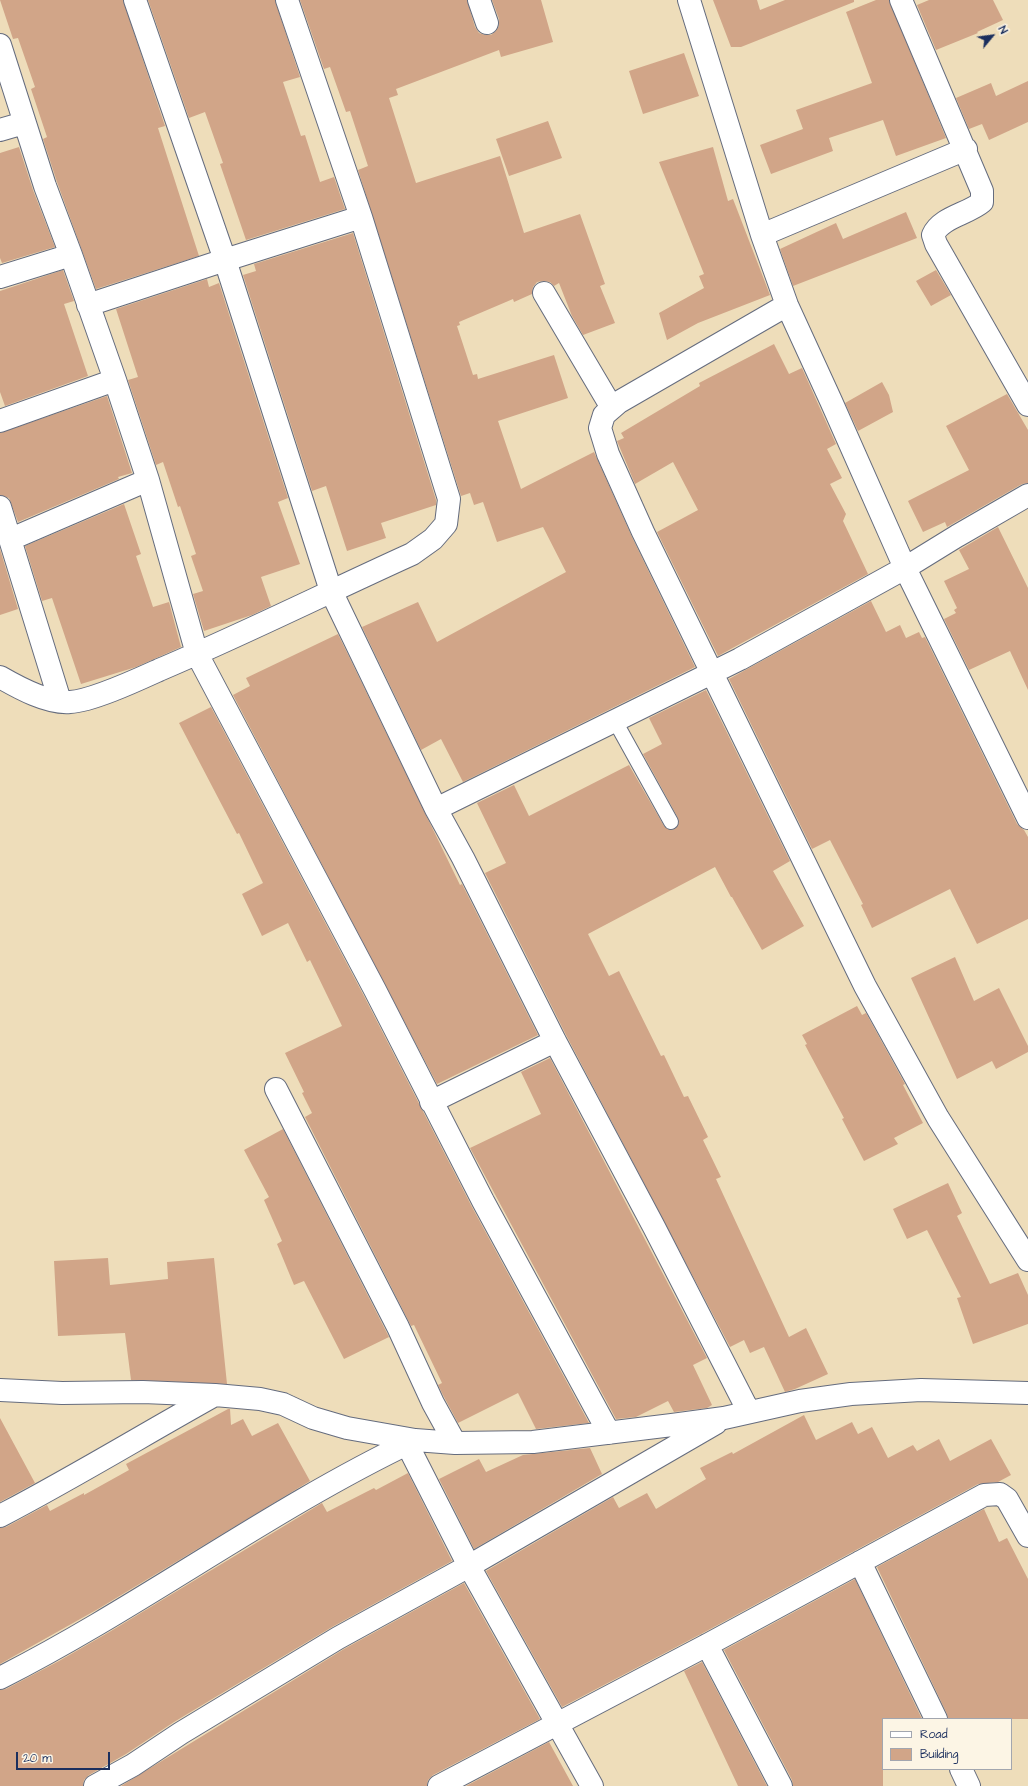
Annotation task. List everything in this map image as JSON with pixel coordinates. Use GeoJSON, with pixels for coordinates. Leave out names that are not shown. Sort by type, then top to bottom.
{"type":"FeatureCollection","features":[{"type":"Feature","properties":{"kind":"street"},"geometry":{"type":"LineString","coordinates":[[135,0],[225,260],[331,591],[436,809],[463,858],[555,1041],[654,1227],[749,1412]]}},
{"type":"Feature","properties":{"kind":"street"},"geometry":{"type":"LineString","coordinates":[[0,677],[29,693],[69,703],[95,696],[197,654],[412,554],[433,539],[446,524],[449,499],[361,217],[287,0]]}},
{"type":"Feature","properties":{"kind":"street"},"geometry":{"type":"LineString","coordinates":[[479,0],[487,22]]}},
{"type":"Feature","properties":{"kind":"street"},"geometry":{"type":"LineString","coordinates":[[688,0],[762,235],[787,305],[831,400],[905,568],[1028,818]]}},
{"type":"Feature","properties":{"kind":"street"},"geometry":{"type":"LineString","coordinates":[[902,0],[966,149],[982,191],[982,202],[975,208],[954,217],[936,228],[933,235],[940,252],[1028,405]]}},
{"type":"Feature","properties":{"kind":"street"},"geometry":{"type":"LineString","coordinates":[[0,45],[45,186],[115,380],[148,480],[197,654],[375,990],[431,1102],[609,1433]]}},
{"type":"Feature","properties":{"kind":"street"},"geometry":{"type":"LineString","coordinates":[[0,130],[24,123]]}},
{"type":"Feature","properties":{"kind":"street"},"geometry":{"type":"LineString","coordinates":[[762,235],[966,149]]}},
{"type":"Feature","properties":{"kind":"street"},"geometry":{"type":"LineString","coordinates":[[88,305],[361,217]]}},
{"type":"Feature","properties":{"kind":"street"},"geometry":{"type":"LineString","coordinates":[[0,277],[71,255]]}},
{"type":"Feature","properties":{"kind":"street"},"geometry":{"type":"LineString","coordinates":[[544,293],[612,408]]}},
{"type":"Feature","properties":{"kind":"street"},"geometry":{"type":"LineString","coordinates":[[787,305],[689,361],[612,408],[604,415],[600,428],[608,454],[643,532],[794,838],[845,947],[901,1053],[938,1118],[1028,1260]]}},
{"type":"Feature","properties":{"kind":"street"},"geometry":{"type":"LineString","coordinates":[[0,421],[115,380]]}},
{"type":"Feature","properties":{"kind":"street"},"geometry":{"type":"LineString","coordinates":[[11,539],[148,480]]}},
{"type":"Feature","properties":{"kind":"street"},"geometry":{"type":"LineString","coordinates":[[436,809],[712,673],[905,568],[1028,495]]}},
{"type":"Feature","properties":{"kind":"street"},"geometry":{"type":"LineString","coordinates":[[0,507],[60,701]]}},
{"type":"Feature","properties":{"kind":"street"},"geometry":{"type":"LineString","coordinates":[[431,1102],[555,1041]]}},
{"type":"Feature","properties":{"kind":"street"},"geometry":{"type":"LineString","coordinates":[[276,1089],[398,1327],[433,1403],[455,1443]]}},
{"type":"Feature","properties":{"kind":"street"},"geometry":{"type":"LineString","coordinates":[[0,1390],[62,1393],[142,1392],[215,1395],[260,1399],[283,1404],[313,1418],[347,1428],[411,1442],[455,1443],[532,1442],[609,1433],[724,1418],[800,1401],[851,1394],[921,1390],[1028,1393]]}},
{"type":"Feature","properties":{"kind":"street"},"geometry":{"type":"LineString","coordinates":[[0,1516],[50,1490],[126,1444],[215,1395]]}},
{"type":"Feature","properties":{"kind":"street"},"geometry":{"type":"LineString","coordinates":[[98,1785],[133,1765],[338,1638],[469,1566],[724,1418]]}},
{"type":"Feature","properties":{"kind":"street"},"geometry":{"type":"LineString","coordinates":[[411,1442],[469,1566],[592,1786]]}},
{"type":"Feature","properties":{"kind":"street"},"geometry":{"type":"LineString","coordinates":[[0,1678],[36,1660],[98,1624],[310,1496],[411,1442]]}},
{"type":"Feature","properties":{"kind":"street"},"geometry":{"type":"LineString","coordinates":[[439,1786],[707,1645],[984,1495],[1000,1494],[1007,1499],[1028,1536]]}},
{"type":"Feature","properties":{"kind":"street"},"geometry":{"type":"LineString","coordinates":[[860,1562],[936,1718]]}},
{"type":"Feature","properties":{"kind":"street"},"geometry":{"type":"LineString","coordinates":[[707,1645],[781,1786]]}},
{"type":"Feature","properties":{"kind":"street"},"geometry":{"type":"LineString","coordinates":[[961,1770],[969,1786]]}},
{"type":"Feature","properties":{"kind":"lane"},"geometry":{"type":"LineString","coordinates":[[615,721],[671,822]]}},
{"type":"Feature","properties":{"kind":"building"},"geometry":{"type":"Polygon","coordinates":[[[0,0],[123,0],[165,126],[158,128],[199,256],[96,289],[43,139],[47,137],[31,89],[35,87],[18,38],[13,39],[0,0]]]}},
{"type":"Feature","properties":{"kind":"building"},"geometry":{"type":"Polygon","coordinates":[[[148,0],[275,0],[300,77],[283,82],[301,136],[305,135],[320,182],[334,177],[345,209],[246,240],[220,164],[223,163],[205,112],[189,118],[148,0]]]}},
{"type":"Feature","properties":{"kind":"building"},"geometry":{"type":"Polygon","coordinates":[[[300,0],[467,0],[475,27],[479,33],[491,35],[499,26],[499,19],[492,0],[541,0],[553,42],[501,57],[499,50],[396,89],[398,95],[389,98],[416,183],[500,156],[524,233],[580,214],[605,284],[600,286],[615,323],[583,335],[572,316],[559,283],[554,286],[550,282],[543,281],[537,282],[533,287],[532,294],[514,302],[513,299],[459,322],[460,325],[457,326],[473,375],[477,374],[478,379],[554,355],[568,398],[498,421],[521,489],[594,452],[632,537],[695,667],[463,782],[441,739],[421,750],[362,627],[418,602],[437,642],[566,572],[543,527],[497,542],[483,502],[474,505],[470,493],[461,496],[358,170],[368,166],[350,111],[346,112],[330,67],[324,69],[300,0]]]}},
{"type":"Feature","properties":{"kind":"building"},"geometry":{"type":"Polygon","coordinates":[[[713,0],[757,0],[760,10],[785,0],[854,0],[854,2],[741,47],[731,47],[713,0]]]}},
{"type":"Feature","properties":{"kind":"building"},"geometry":{"type":"Polygon","coordinates":[[[876,0],[889,0],[946,138],[896,156],[883,120],[829,138],[833,151],[771,174],[760,145],[803,129],[796,110],[872,83],[846,12],[876,0]]]}},
{"type":"Feature","properties":{"kind":"building"},"geometry":{"type":"Polygon","coordinates":[[[929,0],[993,0],[1003,20],[977,32],[978,33],[936,50],[917,5],[929,0]]]}},
{"type":"Feature","properties":{"kind":"building"},"geometry":{"type":"Polygon","coordinates":[[[684,53],[699,96],[643,114],[629,71],[684,53]]]}},
{"type":"Feature","properties":{"kind":"building"},"geometry":{"type":"Polygon","coordinates":[[[1028,81],[1028,122],[989,140],[982,124],[969,129],[956,98],[991,83],[996,96],[1028,81]]]}},
{"type":"Feature","properties":{"kind":"building"},"geometry":{"type":"Polygon","coordinates":[[[548,121],[562,158],[509,176],[496,139],[548,121]]]}},
{"type":"Feature","properties":{"kind":"building"},"geometry":{"type":"Polygon","coordinates":[[[19,147],[33,190],[55,247],[2,263],[0,258],[0,153],[19,147]]]}},
{"type":"Feature","properties":{"kind":"building"},"geometry":{"type":"Polygon","coordinates":[[[713,147],[728,201],[733,199],[770,295],[698,323],[667,340],[659,313],[704,288],[699,276],[704,274],[659,162],[713,147]]]}},
{"type":"Feature","properties":{"kind":"building"},"geometry":{"type":"Polygon","coordinates":[[[906,212],[917,238],[793,286],[780,249],[836,223],[843,239],[906,212]]]}},
{"type":"Feature","properties":{"kind":"building"},"geometry":{"type":"Polygon","coordinates":[[[353,233],[436,500],[436,505],[381,523],[386,538],[347,551],[326,486],[312,491],[243,275],[256,271],[254,264],[353,233]]]}},
{"type":"Feature","properties":{"kind":"building"},"geometry":{"type":"Polygon","coordinates":[[[63,270],[74,301],[64,304],[88,376],[5,406],[0,392],[0,291],[63,270]]]}},
{"type":"Feature","properties":{"kind":"building"},"geometry":{"type":"Polygon","coordinates":[[[936,270],[951,295],[931,306],[916,281],[936,270]]]}},
{"type":"Feature","properties":{"kind":"building"},"geometry":{"type":"Polygon","coordinates":[[[207,279],[209,287],[219,283],[288,498],[278,502],[300,564],[261,577],[271,606],[252,615],[204,631],[193,594],[203,591],[191,556],[196,554],[163,462],[156,465],[128,380],[138,377],[116,309],[207,279]]]}},
{"type":"Feature","properties":{"kind":"building"},"geometry":{"type":"Polygon","coordinates":[[[774,344],[789,374],[802,368],[836,444],[827,449],[842,478],[830,484],[846,514],[843,521],[868,574],[718,656],[657,532],[698,510],[673,462],[635,484],[617,441],[624,438],[621,433],[700,386],[699,383],[774,344]]]}},
{"type":"Feature","properties":{"kind":"building"},"geometry":{"type":"Polygon","coordinates":[[[882,382],[889,395],[893,412],[858,431],[845,403],[882,382]]]}},
{"type":"Feature","properties":{"kind":"building"},"geometry":{"type":"Polygon","coordinates":[[[1007,394],[1028,430],[1028,483],[1022,484],[947,527],[945,522],[923,532],[908,501],[969,470],[946,426],[1007,394]]]}},
{"type":"Feature","properties":{"kind":"building"},"geometry":{"type":"Polygon","coordinates":[[[107,396],[132,473],[118,477],[119,479],[18,522],[9,498],[0,495],[0,433],[107,396]]]}},
{"type":"Feature","properties":{"kind":"building"},"geometry":{"type":"Polygon","coordinates":[[[124,504],[141,554],[136,556],[153,607],[169,602],[181,647],[136,667],[81,684],[52,598],[42,601],[25,546],[124,504]]]}},
{"type":"Feature","properties":{"kind":"building"},"geometry":{"type":"Polygon","coordinates":[[[998,527],[1028,588],[1028,690],[1010,651],[969,670],[944,619],[956,613],[954,610],[957,608],[944,581],[969,569],[959,550],[998,527]]]}},
{"type":"Feature","properties":{"kind":"building"},"geometry":{"type":"Polygon","coordinates":[[[0,549],[18,609],[0,615],[0,549]]]}},
{"type":"Feature","properties":{"kind":"building"},"geometry":{"type":"Polygon","coordinates":[[[871,601],[886,632],[900,625],[906,638],[919,632],[922,638],[925,637],[1017,824],[1024,830],[1028,837],[1028,919],[977,944],[950,889],[872,928],[861,905],[863,904],[830,840],[812,849],[729,679],[871,601]]]}},
{"type":"Feature","properties":{"kind":"building"},"geometry":{"type":"Polygon","coordinates":[[[338,634],[460,885],[462,884],[538,1035],[437,1084],[233,695],[250,686],[246,678],[338,634]]]}},
{"type":"Feature","properties":{"kind":"building"},"geometry":{"type":"Polygon","coordinates":[[[706,690],[790,861],[773,871],[804,926],[762,950],[715,867],[588,934],[609,976],[619,971],[661,1056],[664,1055],[684,1097],[688,1096],[708,1137],[703,1140],[721,1177],[716,1179],[789,1337],[806,1328],[828,1374],[785,1392],[764,1347],[750,1353],[744,1340],[730,1347],[566,1035],[485,873],[506,863],[477,803],[514,785],[529,816],[629,765],[664,826],[670,830],[675,829],[679,823],[678,818],[643,754],[662,744],[649,718],[706,690]]]}},
{"type":"Feature","properties":{"kind":"building"},"geometry":{"type":"Polygon","coordinates":[[[211,707],[364,996],[472,1207],[589,1423],[536,1429],[518,1393],[458,1423],[444,1397],[438,1385],[442,1383],[414,1325],[411,1326],[305,1117],[312,1113],[302,1093],[304,1092],[285,1053],[342,1026],[310,960],[307,962],[288,923],[262,936],[242,894],[263,883],[239,833],[237,834],[179,723],[211,707]]]}},
{"type":"Feature","properties":{"kind":"building"},"geometry":{"type":"Polygon","coordinates":[[[955,957],[974,1001],[999,988],[1028,1046],[1028,1052],[996,1069],[992,1061],[957,1079],[911,978],[955,957]]]}},
{"type":"Feature","properties":{"kind":"building"},"geometry":{"type":"Polygon","coordinates":[[[857,1006],[862,1015],[866,1013],[905,1084],[903,1085],[923,1123],[894,1138],[898,1144],[864,1161],[842,1119],[844,1118],[805,1045],[807,1044],[802,1035],[857,1006]]]}},
{"type":"Feature","properties":{"kind":"building"},"geometry":{"type":"Polygon","coordinates":[[[550,1058],[707,1358],[693,1365],[712,1405],[707,1408],[674,1412],[668,1401],[636,1417],[616,1419],[470,1148],[541,1114],[521,1072],[550,1058]]]}},
{"type":"Feature","properties":{"kind":"building"},"geometry":{"type":"Polygon","coordinates":[[[283,1129],[389,1337],[344,1359],[304,1281],[294,1285],[277,1244],[282,1241],[264,1200],[269,1197],[244,1150],[283,1129]]]}},
{"type":"Feature","properties":{"kind":"building"},"geometry":{"type":"Polygon","coordinates":[[[948,1183],[962,1213],[957,1216],[990,1284],[1018,1273],[1028,1295],[1028,1324],[973,1344],[957,1298],[961,1297],[927,1230],[907,1239],[893,1209],[948,1183]]]}},
{"type":"Feature","properties":{"kind":"building"},"geometry":{"type":"Polygon","coordinates":[[[108,1258],[110,1285],[168,1279],[167,1262],[214,1258],[227,1384],[131,1380],[125,1333],[58,1336],[54,1261],[108,1258]]]}},
{"type":"Feature","properties":{"kind":"building"},"geometry":{"type":"Polygon","coordinates":[[[230,1409],[231,1425],[243,1419],[252,1436],[278,1423],[310,1481],[98,1609],[0,1664],[0,1528],[6,1527],[47,1505],[50,1511],[84,1493],[84,1495],[129,1470],[126,1464],[230,1409]]]}},
{"type":"Feature","properties":{"kind":"building"},"geometry":{"type":"Polygon","coordinates":[[[804,1415],[816,1440],[852,1422],[858,1434],[872,1427],[888,1458],[913,1445],[917,1451],[939,1439],[950,1461],[991,1439],[1011,1475],[998,1482],[978,1484],[701,1634],[562,1707],[486,1571],[613,1497],[619,1508],[647,1493],[656,1509],[706,1479],[700,1468],[732,1452],[733,1454],[804,1415]]]}},
{"type":"Feature","properties":{"kind":"building"},"geometry":{"type":"Polygon","coordinates":[[[0,1418],[35,1483],[0,1502],[0,1418]]]}},
{"type":"Feature","properties":{"kind":"building"},"geometry":{"type":"Polygon","coordinates":[[[590,1448],[602,1474],[474,1549],[439,1479],[479,1459],[486,1472],[523,1455],[590,1448]]]}},
{"type":"Feature","properties":{"kind":"building"},"geometry":{"type":"Polygon","coordinates":[[[408,1473],[452,1561],[332,1627],[174,1722],[126,1754],[89,1775],[84,1780],[83,1786],[0,1786],[0,1690],[6,1689],[59,1661],[111,1631],[322,1503],[327,1512],[374,1488],[376,1490],[408,1473]]]}},
{"type":"Feature","properties":{"kind":"building"},"geometry":{"type":"Polygon","coordinates":[[[984,1509],[999,1542],[1007,1538],[1028,1579],[1028,1719],[948,1718],[877,1567],[984,1509]]]}},
{"type":"Feature","properties":{"kind":"building"},"geometry":{"type":"Polygon","coordinates":[[[855,1579],[922,1718],[882,1718],[883,1786],[793,1786],[792,1780],[724,1650],[855,1579]]]}},
{"type":"Feature","properties":{"kind":"building"},"geometry":{"type":"Polygon","coordinates":[[[464,1583],[540,1719],[433,1775],[428,1780],[427,1786],[121,1786],[344,1649],[464,1583]]]}},
{"type":"Feature","properties":{"kind":"building"},"geometry":{"type":"Polygon","coordinates":[[[702,1662],[767,1786],[738,1786],[684,1671],[702,1662]]]}},
{"type":"Feature","properties":{"kind":"building"},"geometry":{"type":"Polygon","coordinates":[[[549,1742],[573,1786],[466,1786],[549,1742]]]}}]}
